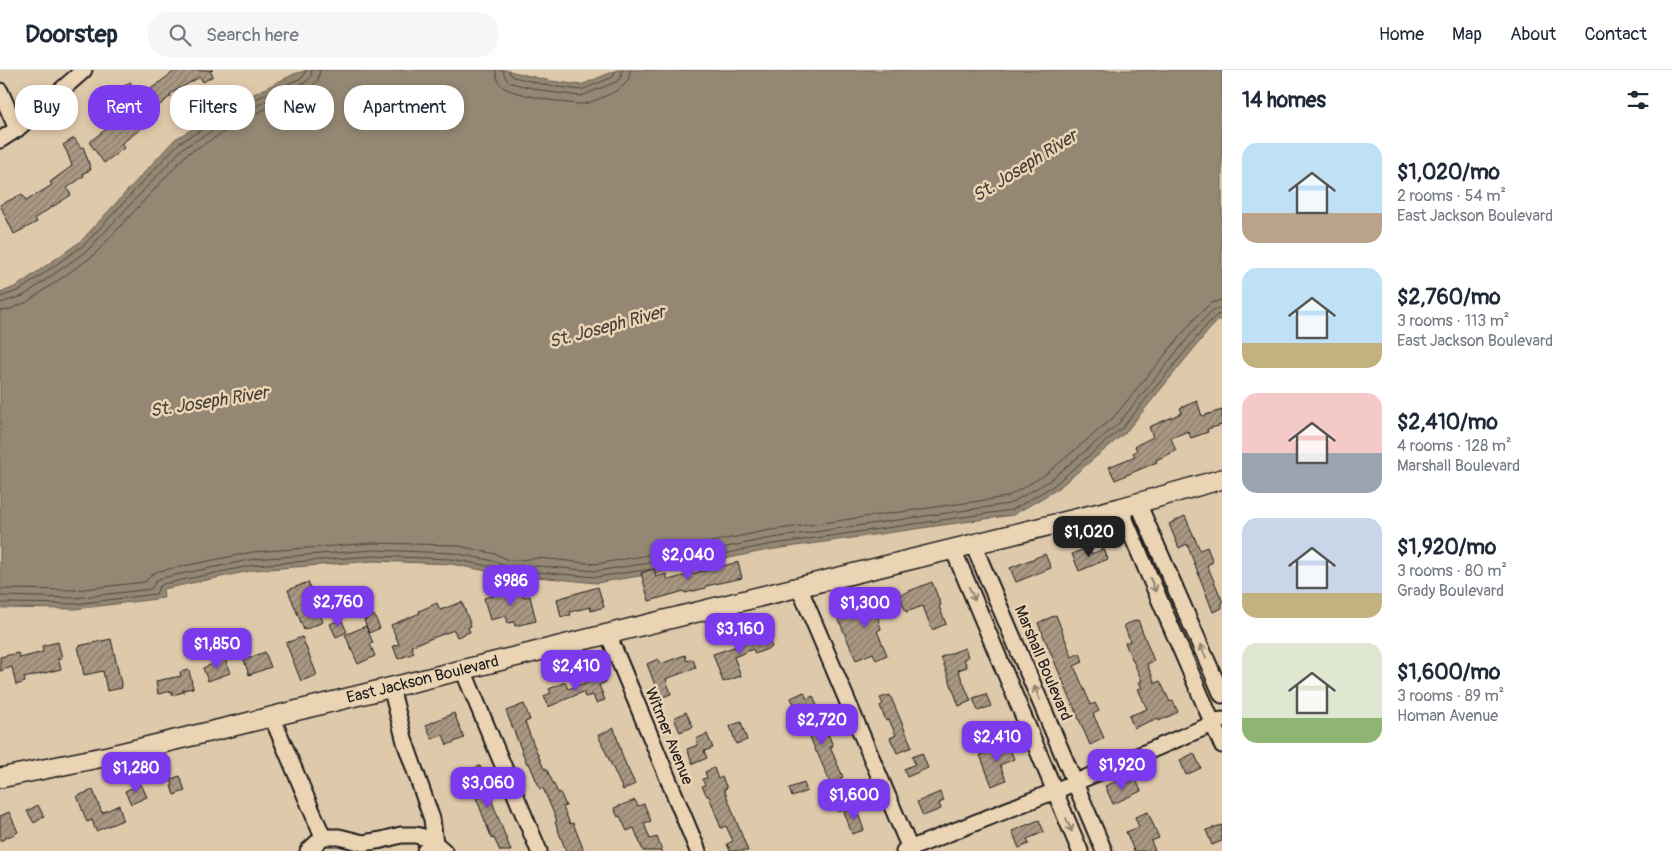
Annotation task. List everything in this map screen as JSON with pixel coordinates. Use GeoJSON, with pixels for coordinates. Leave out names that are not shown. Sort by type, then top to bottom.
{"type":"FeatureCollection","features":[{"type":"Feature","properties":{"kind":"main road","name":"East Jackson Boulevard"},"geometry":{"type":"LineString","coordinates":[[0,778],[108,756],[272,717],[953,550],[1120,508],[1222,478]]}},
{"type":"Feature","properties":{"kind":"street"},"geometry":{"type":"LineString","coordinates":[[67,85],[84,70]]}},
{"type":"Feature","properties":{"kind":"street"},"geometry":{"type":"LineString","coordinates":[[0,91],[15,127]]}},
{"type":"Feature","properties":{"kind":"street"},"geometry":{"type":"LineString","coordinates":[[0,140],[15,130]]}},
{"type":"Feature","properties":{"kind":"street"},"geometry":{"type":"LineString","coordinates":[[1138,503],[1222,696]]}},
{"type":"Feature","properties":{"kind":"street"},"geometry":{"type":"LineString","coordinates":[[1120,508],[1218,722],[1222,744]]}},
{"type":"Feature","properties":{"kind":"street","name":"Marshall Boulevard"},"geometry":{"type":"LineString","coordinates":[[973,544],[1104,851]]}},
{"type":"Feature","properties":{"kind":"street"},"geometry":{"type":"LineString","coordinates":[[953,550],[1080,851]]}},
{"type":"Feature","properties":{"kind":"street"},"geometry":{"type":"LineString","coordinates":[[799,587],[908,850],[1218,722]]}},
{"type":"Feature","properties":{"kind":"street","name":"Witmer Avenue"},"geometry":{"type":"LineString","coordinates":[[608,634],[698,851]]}},
{"type":"Feature","properties":{"kind":"street"},"geometry":{"type":"LineString","coordinates":[[462,670],[539,851]]}},
{"type":"Feature","properties":{"kind":"street"},"geometry":{"type":"LineString","coordinates":[[391,687],[405,742],[432,819],[434,849]]}},
{"type":"Feature","properties":{"kind":"street"},"geometry":{"type":"LineString","coordinates":[[272,717],[322,837]]}},
{"type":"Feature","properties":{"kind":"street"},"geometry":{"type":"LineString","coordinates":[[308,851],[322,837],[339,837],[366,847],[401,835],[416,835],[430,839],[434,849]]}},
{"type":"Feature","properties":{"kind":"water","name":"St. Joseph River"},"geometry":{"type":"Polygon","coordinates":[[[308,70],[505,70],[551,81],[581,85],[617,70],[1222,70],[1222,317],[1209,330],[1126,432],[1056,490],[1013,515],[768,550],[652,574],[596,583],[538,577],[506,580],[492,572],[451,564],[374,561],[255,570],[163,589],[164,598],[75,609],[0,608],[0,293],[17,286],[81,241],[175,139],[191,130],[255,130],[255,94],[265,88],[265,130],[334,130],[334,85],[272,85],[294,74],[308,70]]]}},
{"type":"Feature","properties":{"kind":"building"},"geometry":{"type":"Polygon","coordinates":[[[176,70],[213,70],[210,71],[213,76],[203,82],[200,77],[186,85],[170,85],[170,97],[160,105],[160,85],[156,85],[176,70]]]}},
{"type":"Feature","properties":{"kind":"building"},"geometry":{"type":"Polygon","coordinates":[[[105,130],[139,130],[121,144],[124,148],[104,163],[89,142],[105,130]]]}},
{"type":"Feature","properties":{"kind":"building"},"geometry":{"type":"Polygon","coordinates":[[[74,138],[81,148],[83,146],[91,170],[83,173],[84,176],[67,188],[71,195],[35,218],[37,222],[14,234],[0,205],[22,194],[26,201],[52,185],[50,182],[72,166],[63,145],[74,138]]]}},
{"type":"Feature","properties":{"kind":"building"},"geometry":{"type":"Polygon","coordinates":[[[1197,401],[1202,416],[1222,410],[1222,425],[1207,429],[1208,432],[1191,438],[1188,431],[1171,438],[1176,451],[1156,460],[1157,462],[1115,480],[1109,467],[1135,456],[1133,453],[1137,451],[1135,446],[1153,437],[1149,427],[1182,413],[1180,408],[1197,401]]]}},
{"type":"Feature","properties":{"kind":"building"},"geometry":{"type":"Polygon","coordinates":[[[1185,516],[1200,550],[1207,547],[1213,562],[1207,565],[1222,600],[1222,608],[1213,612],[1187,544],[1179,548],[1169,524],[1185,516]]]}},
{"type":"Feature","properties":{"kind":"building"},"geometry":{"type":"Polygon","coordinates":[[[1089,547],[1091,554],[1104,549],[1108,559],[1079,571],[1072,554],[1089,547]]]}},
{"type":"Feature","properties":{"kind":"building"},"geometry":{"type":"Polygon","coordinates":[[[1045,554],[1051,568],[1016,582],[1010,568],[1045,554]]]}},
{"type":"Feature","properties":{"kind":"building"},"geometry":{"type":"Polygon","coordinates":[[[738,562],[742,578],[649,601],[641,573],[654,569],[656,577],[666,574],[668,580],[738,562]]]}},
{"type":"Feature","properties":{"kind":"building"},"geometry":{"type":"Polygon","coordinates":[[[308,582],[323,622],[304,630],[288,590],[308,582]]]}},
{"type":"Feature","properties":{"kind":"building"},"geometry":{"type":"Polygon","coordinates":[[[932,582],[946,624],[932,630],[923,606],[906,612],[899,595],[932,582]]]}},
{"type":"Feature","properties":{"kind":"building"},"geometry":{"type":"Polygon","coordinates":[[[598,587],[604,607],[591,611],[590,607],[570,612],[571,615],[561,617],[557,599],[598,587]]]}},
{"type":"Feature","properties":{"kind":"building"},"geometry":{"type":"Polygon","coordinates":[[[521,588],[524,597],[530,596],[536,621],[515,626],[514,622],[508,623],[506,616],[490,620],[484,598],[521,588]]]}},
{"type":"Feature","properties":{"kind":"building"},"geometry":{"type":"Polygon","coordinates":[[[883,598],[889,614],[878,618],[881,629],[877,631],[887,655],[876,660],[873,653],[856,660],[837,616],[863,604],[883,598]]]}},
{"type":"Feature","properties":{"kind":"building"},"geometry":{"type":"Polygon","coordinates":[[[462,602],[471,626],[468,627],[470,632],[457,637],[454,630],[411,646],[414,653],[398,659],[393,646],[399,644],[391,625],[420,613],[419,611],[437,603],[440,610],[462,602]]]}},
{"type":"Feature","properties":{"kind":"building"},"geometry":{"type":"Polygon","coordinates":[[[374,615],[380,628],[369,633],[364,620],[374,615]]]}},
{"type":"Feature","properties":{"kind":"building"},"geometry":{"type":"Polygon","coordinates":[[[1056,615],[1072,657],[1080,653],[1083,662],[1074,666],[1091,705],[1095,703],[1099,711],[1093,714],[1104,738],[1090,745],[1038,623],[1056,615]]]}},
{"type":"Feature","properties":{"kind":"building"},"geometry":{"type":"Polygon","coordinates":[[[341,619],[347,632],[336,637],[330,624],[341,619]]]}},
{"type":"Feature","properties":{"kind":"building"},"geometry":{"type":"Polygon","coordinates":[[[1138,620],[1154,661],[1147,664],[1155,683],[1160,681],[1170,702],[1173,701],[1178,712],[1159,721],[1158,718],[1134,728],[1129,716],[1147,709],[1138,689],[1142,688],[1139,682],[1142,681],[1125,643],[1130,641],[1124,625],[1138,620]]]}},
{"type":"Feature","properties":{"kind":"building"},"geometry":{"type":"Polygon","coordinates":[[[366,626],[373,643],[370,644],[375,656],[358,664],[345,635],[366,626]]]}},
{"type":"Feature","properties":{"kind":"building"},"geometry":{"type":"Polygon","coordinates":[[[765,630],[772,647],[755,654],[753,649],[734,657],[741,676],[723,682],[713,654],[743,644],[741,640],[765,630]]]}},
{"type":"Feature","properties":{"kind":"building"},"geometry":{"type":"Polygon","coordinates":[[[302,637],[317,675],[301,681],[286,643],[302,637]]]}},
{"type":"Feature","properties":{"kind":"building"},"geometry":{"type":"Polygon","coordinates":[[[111,639],[122,688],[107,691],[103,671],[84,675],[78,646],[111,639]]]}},
{"type":"Feature","properties":{"kind":"building"},"geometry":{"type":"Polygon","coordinates":[[[58,642],[62,658],[58,659],[61,669],[24,678],[25,682],[16,685],[12,667],[0,671],[0,657],[18,653],[20,658],[43,652],[42,646],[58,642]]]}},
{"type":"Feature","properties":{"kind":"building"},"geometry":{"type":"Polygon","coordinates":[[[965,648],[968,657],[964,659],[967,667],[958,670],[971,701],[959,706],[941,657],[965,648]]]}},
{"type":"Feature","properties":{"kind":"building"},"geometry":{"type":"Polygon","coordinates":[[[265,652],[271,667],[249,675],[244,660],[265,652]]]}},
{"type":"Feature","properties":{"kind":"building"},"geometry":{"type":"Polygon","coordinates":[[[685,655],[687,661],[693,659],[696,668],[666,679],[671,694],[660,698],[647,664],[658,659],[660,664],[685,655]]]}},
{"type":"Feature","properties":{"kind":"building"},"geometry":{"type":"Polygon","coordinates":[[[225,659],[230,673],[208,681],[203,668],[225,659]]]}},
{"type":"Feature","properties":{"kind":"building"},"geometry":{"type":"Polygon","coordinates":[[[189,670],[193,688],[172,695],[172,691],[158,694],[156,681],[181,676],[180,672],[189,670]]]}},
{"type":"Feature","properties":{"kind":"building"},"geometry":{"type":"Polygon","coordinates":[[[604,676],[606,682],[599,685],[605,700],[596,703],[593,695],[585,697],[583,692],[548,707],[544,696],[551,693],[549,689],[565,682],[568,689],[604,676]]]}},
{"type":"Feature","properties":{"kind":"building"},"geometry":{"type":"Polygon","coordinates":[[[804,692],[807,699],[813,696],[833,746],[830,747],[843,777],[840,778],[851,807],[839,812],[833,797],[836,796],[804,721],[802,722],[791,698],[804,692]]]}},
{"type":"Feature","properties":{"kind":"building"},"geometry":{"type":"Polygon","coordinates":[[[986,694],[991,706],[978,711],[973,698],[986,694]]]}},
{"type":"Feature","properties":{"kind":"building"},"geometry":{"type":"Polygon","coordinates":[[[890,695],[912,747],[897,753],[890,738],[896,735],[889,720],[886,721],[880,706],[883,704],[880,698],[890,695]]]}},
{"type":"Feature","properties":{"kind":"building"},"geometry":{"type":"Polygon","coordinates":[[[524,704],[530,720],[525,722],[533,743],[544,769],[546,768],[558,793],[560,792],[566,806],[563,807],[570,824],[573,823],[584,851],[566,851],[555,822],[557,821],[543,788],[540,789],[529,763],[527,764],[506,711],[524,704]]]}},
{"type":"Feature","properties":{"kind":"building"},"geometry":{"type":"Polygon","coordinates":[[[686,712],[693,727],[680,732],[674,718],[686,712]]]}},
{"type":"Feature","properties":{"kind":"building"},"geometry":{"type":"Polygon","coordinates":[[[454,713],[464,738],[447,745],[443,735],[432,739],[426,725],[454,713]]]}},
{"type":"Feature","properties":{"kind":"building"},"geometry":{"type":"Polygon","coordinates":[[[741,722],[747,740],[736,744],[730,726],[741,722]]]}},
{"type":"Feature","properties":{"kind":"building"},"geometry":{"type":"Polygon","coordinates":[[[614,728],[623,758],[635,784],[623,790],[598,735],[614,728]]]}},
{"type":"Feature","properties":{"kind":"building"},"geometry":{"type":"Polygon","coordinates":[[[707,734],[713,748],[704,751],[707,758],[693,764],[687,749],[698,745],[696,739],[707,734]]]}},
{"type":"Feature","properties":{"kind":"building"},"geometry":{"type":"Polygon","coordinates":[[[1008,744],[1014,759],[1000,765],[1006,780],[992,786],[980,755],[1008,744]]]}},
{"type":"Feature","properties":{"kind":"building"},"geometry":{"type":"Polygon","coordinates":[[[922,753],[928,768],[907,777],[904,769],[915,764],[912,757],[922,753]]]}},
{"type":"Feature","properties":{"kind":"building"},"geometry":{"type":"Polygon","coordinates":[[[1194,753],[1201,768],[1186,775],[1180,760],[1194,753]]]}},
{"type":"Feature","properties":{"kind":"building"},"geometry":{"type":"Polygon","coordinates":[[[480,766],[511,851],[500,851],[494,838],[492,839],[477,800],[467,771],[480,766]]]}},
{"type":"Feature","properties":{"kind":"building"},"geometry":{"type":"Polygon","coordinates":[[[714,768],[718,779],[722,777],[727,788],[724,789],[748,851],[730,851],[727,844],[733,841],[726,826],[721,828],[709,796],[707,796],[702,786],[705,785],[702,779],[707,778],[705,772],[714,768]]]}},
{"type":"Feature","properties":{"kind":"building"},"geometry":{"type":"Polygon","coordinates":[[[180,776],[185,791],[174,795],[171,779],[180,776]]]}},
{"type":"Feature","properties":{"kind":"building"},"geometry":{"type":"Polygon","coordinates":[[[1136,780],[1141,791],[1113,804],[1105,786],[1118,781],[1121,786],[1136,780]]]}},
{"type":"Feature","properties":{"kind":"building"},"geometry":{"type":"Polygon","coordinates":[[[804,783],[807,791],[792,797],[789,788],[804,783]]]}},
{"type":"Feature","properties":{"kind":"building"},"geometry":{"type":"Polygon","coordinates":[[[141,784],[147,797],[131,804],[125,791],[141,784]]]}},
{"type":"Feature","properties":{"kind":"building"},"geometry":{"type":"Polygon","coordinates":[[[93,790],[102,813],[119,805],[123,820],[96,831],[92,820],[87,822],[77,796],[93,790]]]}},
{"type":"Feature","properties":{"kind":"building"},"geometry":{"type":"Polygon","coordinates":[[[940,792],[944,801],[939,803],[941,809],[923,816],[917,802],[940,792]]]}},
{"type":"Feature","properties":{"kind":"building"},"geometry":{"type":"Polygon","coordinates":[[[635,800],[638,806],[644,804],[651,821],[644,823],[650,839],[657,837],[662,851],[643,851],[634,828],[627,831],[620,816],[618,817],[614,808],[635,800]]]}},
{"type":"Feature","properties":{"kind":"building"},"geometry":{"type":"Polygon","coordinates":[[[38,805],[44,817],[34,823],[27,811],[38,805]]]}},
{"type":"Feature","properties":{"kind":"building"},"geometry":{"type":"Polygon","coordinates":[[[856,808],[864,830],[852,834],[844,812],[856,808]]]}},
{"type":"Feature","properties":{"kind":"building"},"geometry":{"type":"Polygon","coordinates":[[[9,812],[18,832],[0,841],[0,816],[9,812]]]}},
{"type":"Feature","properties":{"kind":"building"},"geometry":{"type":"Polygon","coordinates":[[[1148,812],[1159,838],[1151,841],[1155,851],[1134,851],[1126,832],[1139,827],[1135,817],[1148,812]]]}},
{"type":"Feature","properties":{"kind":"building"},"geometry":{"type":"Polygon","coordinates":[[[1039,820],[1044,832],[1027,839],[1029,844],[1019,848],[1012,831],[1039,820]]]}},
{"type":"Feature","properties":{"kind":"building"},"geometry":{"type":"Polygon","coordinates":[[[1222,825],[1222,841],[1212,845],[1206,830],[1222,825]]]}}]}
